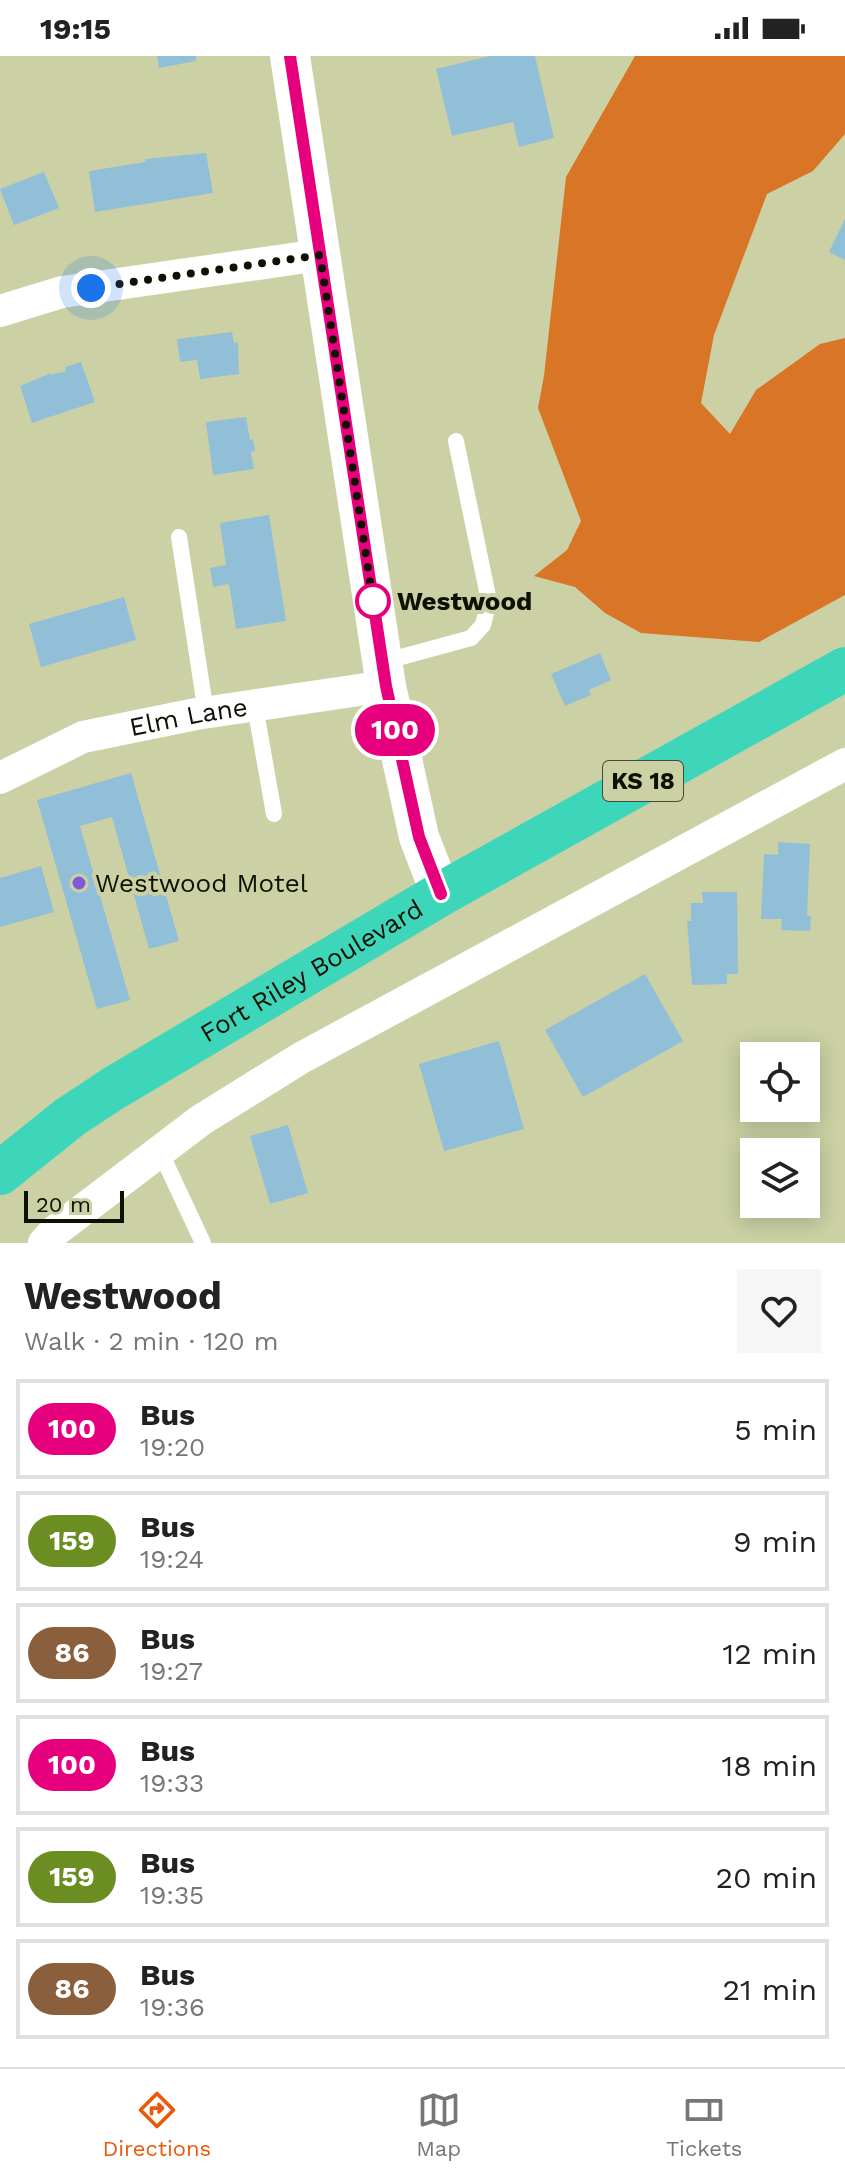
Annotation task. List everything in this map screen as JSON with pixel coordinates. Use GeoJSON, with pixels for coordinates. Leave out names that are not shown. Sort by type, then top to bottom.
{"type":"FeatureCollection","features":[{"type":"Feature","properties":{"kind":"highway","name":"Fort Riley Boulevard"},"geometry":{"type":"LineString","coordinates":[[0,1173],[70,1117],[114,1088],[441,894],[845,669]]}},
{"type":"Feature","properties":{"kind":"street"},"geometry":{"type":"LineString","coordinates":[[290,56],[384,674],[419,837],[441,894]]}},
{"type":"Feature","properties":{"kind":"street"},"geometry":{"type":"LineString","coordinates":[[0,311],[62,292],[320,255]]}},
{"type":"Feature","properties":{"kind":"street","name":"Elm Lane"},"geometry":{"type":"LineString","coordinates":[[0,778],[83,737],[255,706],[384,674]]}},
{"type":"Feature","properties":{"kind":"street"},"geometry":{"type":"LineString","coordinates":[[44,1243],[55,1231],[201,1120],[301,1058],[845,764]]}},
{"type":"Feature","properties":{"kind":"lane"},"geometry":{"type":"LineString","coordinates":[[384,674],[471,638],[483,625],[489,601],[456,441]]}},
{"type":"Feature","properties":{"kind":"lane"},"geometry":{"type":"LineString","coordinates":[[179,537],[206,713]]}},
{"type":"Feature","properties":{"kind":"lane"},"geometry":{"type":"LineString","coordinates":[[255,706],[274,814]]}},
{"type":"Feature","properties":{"kind":"lane"},"geometry":{"type":"LineString","coordinates":[[160,1151],[203,1243]]}},
{"type":"Feature","properties":{"kind":"shaded area"},"geometry":{"type":"Polygon","coordinates":[[[635,56],[845,56],[845,134],[813,171],[767,194],[714,335],[701,403],[730,434],[756,390],[820,344],[845,338],[845,595],[759,642],[641,633],[605,613],[575,587],[534,576],[567,550],[581,521],[538,408],[566,177],[635,56]]]}},
{"type":"Feature","properties":{"kind":"building"},"geometry":{"type":"Polygon","coordinates":[[[157,56],[196,56],[196,61],[159,68],[157,56]]]}},
{"type":"Feature","properties":{"kind":"building"},"geometry":{"type":"Polygon","coordinates":[[[490,56],[535,56],[554,138],[519,147],[513,122],[452,136],[436,69],[490,56]]]}},
{"type":"Feature","properties":{"kind":"building"},"geometry":{"type":"Polygon","coordinates":[[[206,153],[213,193],[95,212],[89,171],[146,162],[145,159],[206,153]]]}},
{"type":"Feature","properties":{"kind":"building"},"geometry":{"type":"Polygon","coordinates":[[[44,172],[59,208],[14,225],[0,189],[44,172]]]}},
{"type":"Feature","properties":{"kind":"building"},"geometry":{"type":"Polygon","coordinates":[[[845,219],[845,260],[829,252],[845,219]]]}},
{"type":"Feature","properties":{"kind":"building"},"geometry":{"type":"Polygon","coordinates":[[[232,332],[234,343],[238,342],[239,374],[200,379],[197,360],[180,362],[177,339],[232,332]]]}},
{"type":"Feature","properties":{"kind":"building"},"geometry":{"type":"Polygon","coordinates":[[[81,362],[95,402],[32,423],[20,386],[51,373],[66,371],[65,367],[81,362]]]}},
{"type":"Feature","properties":{"kind":"building"},"geometry":{"type":"Polygon","coordinates":[[[246,417],[255,451],[251,452],[254,469],[213,475],[206,422],[246,417]]]}},
{"type":"Feature","properties":{"kind":"building"},"geometry":{"type":"Polygon","coordinates":[[[269,515],[286,621],[236,629],[229,584],[213,587],[210,568],[226,565],[220,523],[269,515]]]}},
{"type":"Feature","properties":{"kind":"building"},"geometry":{"type":"Polygon","coordinates":[[[124,597],[136,640],[41,667],[29,624],[124,597]]]}},
{"type":"Feature","properties":{"kind":"building"},"geometry":{"type":"Polygon","coordinates":[[[600,653],[611,680],[589,690],[591,695],[565,706],[551,674],[600,653]]]}},
{"type":"Feature","properties":{"kind":"building","name":"Westwood Motel"},"geometry":{"type":"Polygon","coordinates":[[[131,773],[179,941],[149,949],[112,817],[80,826],[130,1000],[97,1009],[37,800],[131,773]]]}},
{"type":"Feature","properties":{"kind":"building"},"geometry":{"type":"Polygon","coordinates":[[[778,842],[810,844],[807,916],[811,916],[810,931],[781,930],[782,919],[761,919],[764,854],[778,855],[778,842]]]}},
{"type":"Feature","properties":{"kind":"building"},"geometry":{"type":"Polygon","coordinates":[[[41,866],[54,912],[0,927],[0,878],[41,866]]]}},
{"type":"Feature","properties":{"kind":"building"},"geometry":{"type":"Polygon","coordinates":[[[702,892],[737,892],[738,974],[727,974],[727,984],[692,985],[687,921],[691,921],[691,903],[703,903],[702,892]]]}},
{"type":"Feature","properties":{"kind":"building"},"geometry":{"type":"Polygon","coordinates":[[[645,974],[683,1041],[583,1097],[545,1030],[645,974]]]}},
{"type":"Feature","properties":{"kind":"building"},"geometry":{"type":"Polygon","coordinates":[[[499,1041],[524,1129],[444,1151],[419,1064],[499,1041]]]}},
{"type":"Feature","properties":{"kind":"building"},"geometry":{"type":"Polygon","coordinates":[[[288,1125],[308,1193],[270,1204],[250,1136],[288,1125]]]}},
{"type":"Feature","properties":{"kind":"bus line","name":"100"},"geometry":{"type":"LineString","coordinates":[[290,56],[386,686],[419,837],[441,894]]}},
{"type":"Feature","properties":{"kind":"place","name":"Westwood"},"geometry":{"type":"Point","coordinates":[373,601]}},
{"type":"Feature","properties":{"kind":"place","name":"Westwood Motel"},"geometry":{"type":"Point","coordinates":[79,883]}},
{"type":"Feature","properties":{"kind":"route"},"geometry":{"type":"LineString","coordinates":[[91,288],[320,255],[373,601]]}}]}
